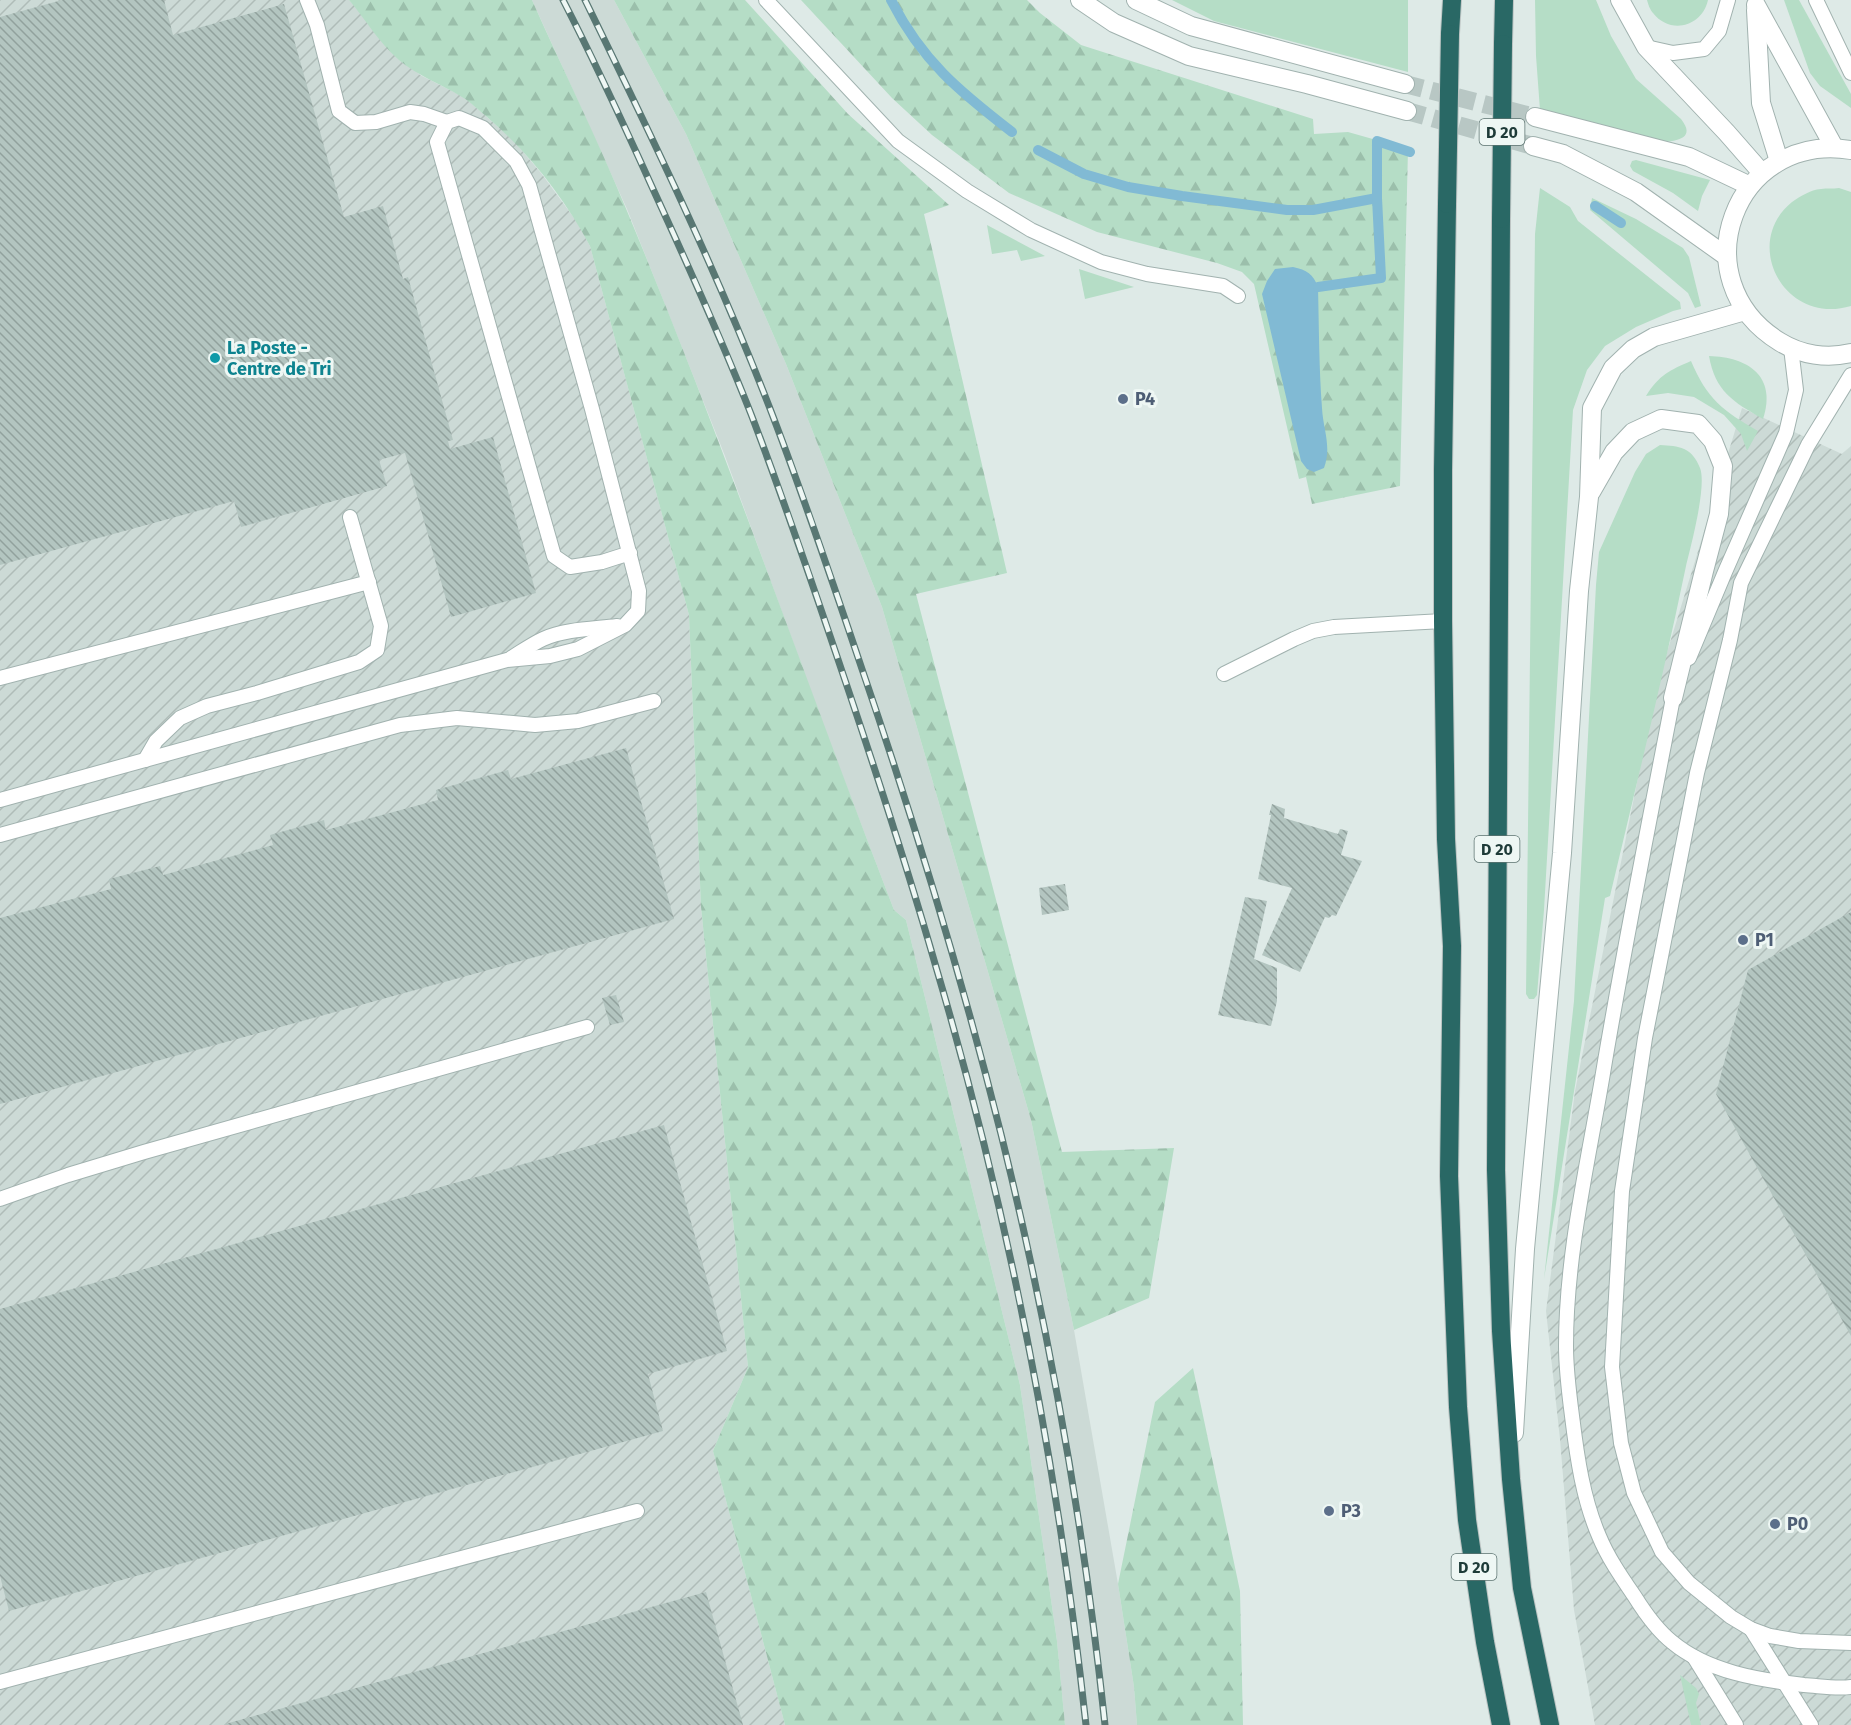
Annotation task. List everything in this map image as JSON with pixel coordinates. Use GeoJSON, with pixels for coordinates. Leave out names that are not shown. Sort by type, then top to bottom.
{"type":"FeatureCollection","features":[{"type":"Feature","properties":{"kind":"highway","name":"D 20"},"geometry":{"type":"LineString","coordinates":[[1452,0],[1443,470],[1446,839],[1452,946],[1449,1176],[1458,1407],[1467,1520],[1485,1642],[1501,1725]]}},
{"type":"Feature","properties":{"kind":"highway","name":"D 20"},"geometry":{"type":"LineString","coordinates":[[1504,0],[1496,1170],[1501,1332],[1511,1479],[1522,1588],[1550,1725]]}},
{"type":"Feature","properties":{"kind":"street"},"geometry":{"type":"LineString","coordinates":[[1080,0],[1114,23],[1189,56],[1407,111]]}},
{"type":"Feature","properties":{"kind":"street"},"geometry":{"type":"LineString","coordinates":[[1136,0],[1191,26],[1405,84]]}},
{"type":"Feature","properties":{"kind":"street"},"geometry":{"type":"LineString","coordinates":[[1620,0],[1646,47],[1727,133],[1756,180]]}},
{"type":"Feature","properties":{"kind":"street"},"geometry":{"type":"LineString","coordinates":[[1755,2],[1842,149],[1805,150],[1779,161],[1756,180],[1737,207],[1728,231],[1726,256],[1732,285],[1745,311],[1766,333],[1791,348],[1816,355],[1851,354]]}},
{"type":"Feature","properties":{"kind":"street"},"geometry":{"type":"LineString","coordinates":[[1755,2],[1761,103],[1779,161]]}},
{"type":"Feature","properties":{"kind":"street"},"geometry":{"type":"LineString","coordinates":[[1534,117],[1689,157],[1756,180]]}},
{"type":"Feature","properties":{"kind":"street"},"geometry":{"type":"LineString","coordinates":[[1533,146],[1563,154],[1636,192],[1726,256]]}},
{"type":"Feature","properties":{"kind":"street"},"geometry":{"type":"LineString","coordinates":[[1511,1479],[1525,1249],[1562,853],[1579,591],[1589,497],[1592,408],[1613,368],[1632,349],[1654,337],[1745,311]]}},
{"type":"Feature","properties":{"kind":"street"},"geometry":{"type":"LineString","coordinates":[[1589,497],[1614,452],[1633,432],[1661,419],[1698,424],[1713,441],[1723,465],[1719,514],[1673,698]]}},
{"type":"Feature","properties":{"kind":"lane"},"geometry":{"type":"LineString","coordinates":[[0,800],[507,660],[544,639],[556,635],[573,630],[625,625],[638,611],[639,591],[630,553],[529,185],[516,161],[483,128],[459,118],[447,122],[410,112],[376,122],[355,123],[339,111],[317,25],[308,0]]}},
{"type":"Feature","properties":{"kind":"lane"},"geometry":{"type":"LineString","coordinates":[[766,0],[898,141],[967,191],[1031,230],[1101,262],[1147,274],[1223,286],[1238,296]]}},
{"type":"Feature","properties":{"kind":"lane"},"geometry":{"type":"LineString","coordinates":[[1646,47],[1673,53],[1704,49],[1719,31],[1728,0]]}},
{"type":"Feature","properties":{"kind":"lane"},"geometry":{"type":"LineString","coordinates":[[1816,0],[1851,73]]}},
{"type":"Feature","properties":{"kind":"lane"},"geometry":{"type":"LineString","coordinates":[[447,122],[437,142],[554,556],[570,567],[602,562],[630,553]]}},
{"type":"Feature","properties":{"kind":"lane"},"geometry":{"type":"LineString","coordinates":[[1791,348],[1796,390],[1786,433],[1673,698],[1581,1195],[1571,1270],[1566,1346],[1568,1382],[1580,1472],[1588,1504],[1599,1536],[1617,1571],[1650,1619],[1671,1642],[1694,1657],[1723,1669],[1784,1683],[1851,1688]]}},
{"type":"Feature","properties":{"kind":"lane"},"geometry":{"type":"LineString","coordinates":[[1851,375],[1808,445],[1741,583],[1730,640],[1697,773],[1652,1004],[1622,1191],[1612,1367],[1621,1443],[1634,1492],[1662,1552],[1705,1598],[1751,1629],[1770,1636],[1799,1641],[1851,1642]]}},
{"type":"Feature","properties":{"kind":"lane"},"geometry":{"type":"LineString","coordinates":[[144,760],[156,741],[180,718],[207,706],[359,662],[377,650],[381,626],[350,517]]}},
{"type":"Feature","properties":{"kind":"lane"},"geometry":{"type":"LineString","coordinates":[[0,678],[369,582]]}},
{"type":"Feature","properties":{"kind":"lane"},"geometry":{"type":"LineString","coordinates":[[1224,674],[1313,631],[1334,627],[1443,621]]}},
{"type":"Feature","properties":{"kind":"lane"},"geometry":{"type":"LineString","coordinates":[[0,835],[400,725],[457,718],[535,725],[578,721],[654,701]]}},
{"type":"Feature","properties":{"kind":"lane"},"geometry":{"type":"LineString","coordinates":[[0,1199],[144,1152],[587,1027]]}},
{"type":"Feature","properties":{"kind":"lane"},"geometry":{"type":"LineString","coordinates":[[0,1682],[637,1511]]}},
{"type":"Feature","properties":{"kind":"lane"},"geometry":{"type":"LineString","coordinates":[[1751,1629],[1811,1725]]}},
{"type":"Feature","properties":{"kind":"lane"},"geometry":{"type":"LineString","coordinates":[[1694,1657],[1736,1725]]}},
{"type":"Feature","properties":{"kind":"shaded area"},"geometry":{"type":"Polygon","coordinates":[[[0,0],[349,0],[420,75],[464,97],[513,140],[577,222],[590,246],[689,615],[701,907],[748,1367],[713,1451],[785,1725],[0,1725],[0,0]]]}},
{"type":"Feature","properties":{"kind":"shaded area"},"geometry":{"type":"Polygon","coordinates":[[[532,0],[614,0],[686,134],[786,364],[882,607],[1031,1120],[1074,1330],[1118,1584],[1134,1687],[1137,1725],[1065,1725],[1057,1641],[1020,1385],[906,920],[894,910],[725,456],[627,209],[532,0]]]}},
{"type":"Feature","properties":{"kind":"shaded area"},"geometry":{"type":"Polygon","coordinates":[[[1742,408],[1842,454],[1851,446],[1851,1725],[1595,1725],[1574,1610],[1560,1439],[1546,1311],[1575,1091],[1656,688],[1742,408]]]}},
{"type":"Feature","properties":{"kind":"green space"},"geometry":{"type":"Polygon","coordinates":[[[349,0],[532,0],[627,211],[697,384],[894,910],[906,920],[1020,1385],[1057,1641],[1065,1725],[785,1725],[713,1451],[748,1367],[701,907],[689,615],[590,246],[557,193],[517,145],[469,101],[414,71],[399,60],[379,39],[349,0]]]}},
{"type":"Feature","properties":{"kind":"green space"},"geometry":{"type":"Polygon","coordinates":[[[614,0],[745,0],[848,114],[949,205],[924,214],[1007,573],[916,594],[1062,1152],[1174,1148],[1149,1298],[1074,1330],[1031,1120],[882,607],[786,364],[686,134],[614,0]]]}},
{"type":"Feature","properties":{"kind":"green space"},"geometry":{"type":"Polygon","coordinates":[[[801,0],[1027,0],[1081,45],[1313,119],[1314,134],[1348,132],[1408,149],[1400,486],[1312,504],[1306,477],[1299,479],[1254,284],[1242,272],[1217,263],[1097,232],[1009,193],[932,135],[892,98],[801,0]]]}},
{"type":"Feature","properties":{"kind":"green space"},"geometry":{"type":"Polygon","coordinates":[[[1172,0],[1408,0],[1408,72],[1214,21],[1172,0]]]}},
{"type":"Feature","properties":{"kind":"green space"},"geometry":{"type":"Polygon","coordinates":[[[1535,0],[1596,0],[1611,36],[1636,79],[1681,119],[1687,130],[1686,134],[1674,141],[1662,142],[1540,110],[1535,0]]]}},
{"type":"Feature","properties":{"kind":"green space"},"geometry":{"type":"Polygon","coordinates":[[[1647,0],[1708,0],[1699,17],[1685,25],[1676,26],[1660,20],[1651,10],[1647,0]]]}},
{"type":"Feature","properties":{"kind":"green space"},"geometry":{"type":"Polygon","coordinates":[[[1784,0],[1799,0],[1851,94],[1851,108],[1820,86],[1810,73],[1784,0]]]}},
{"type":"Feature","properties":{"kind":"green space"},"geometry":{"type":"Polygon","coordinates":[[[1636,160],[1710,180],[1698,211],[1673,193],[1633,171],[1630,166],[1632,161],[1636,160]]]}},
{"type":"Feature","properties":{"kind":"green space"},"geometry":{"type":"Polygon","coordinates":[[[1540,188],[1570,207],[1578,221],[1680,302],[1681,309],[1636,327],[1605,346],[1587,370],[1573,410],[1544,910],[1537,995],[1534,999],[1529,999],[1526,994],[1535,234],[1540,188]]]}},
{"type":"Feature","properties":{"kind":"green space"},"geometry":{"type":"Polygon","coordinates":[[[1839,188],[1851,192],[1851,306],[1827,309],[1806,304],[1789,293],[1777,277],[1771,258],[1770,238],[1777,219],[1792,202],[1813,191],[1839,188]]]}},
{"type":"Feature","properties":{"kind":"green space"},"geometry":{"type":"Polygon","coordinates":[[[1592,198],[1636,219],[1683,248],[1689,257],[1701,306],[1695,308],[1688,293],[1590,210],[1592,198]]]}},
{"type":"Feature","properties":{"kind":"green space"},"geometry":{"type":"Polygon","coordinates":[[[987,225],[1045,256],[1021,261],[1017,250],[992,254],[987,225]]]}},
{"type":"Feature","properties":{"kind":"green space"},"geometry":{"type":"Polygon","coordinates":[[[1079,269],[1134,287],[1085,299],[1079,269]]]}},
{"type":"Feature","properties":{"kind":"green space"},"geometry":{"type":"Polygon","coordinates":[[[1709,356],[1736,360],[1756,372],[1766,391],[1763,419],[1734,401],[1721,387],[1709,356]]]}},
{"type":"Feature","properties":{"kind":"green space"},"geometry":{"type":"Polygon","coordinates":[[[1691,361],[1703,385],[1717,403],[1758,431],[1747,451],[1741,434],[1724,415],[1694,397],[1668,393],[1646,396],[1666,374],[1691,361]]]}},
{"type":"Feature","properties":{"kind":"green space"},"geometry":{"type":"Polygon","coordinates":[[[1660,445],[1684,449],[1697,461],[1702,476],[1700,501],[1659,690],[1610,896],[1605,898],[1544,1279],[1574,1001],[1599,552],[1635,472],[1646,454],[1660,445]]]}},
{"type":"Feature","properties":{"kind":"green space"},"geometry":{"type":"Polygon","coordinates":[[[1193,1368],[1240,1591],[1243,1725],[1137,1725],[1134,1687],[1118,1584],[1155,1402],[1193,1368]]]}},
{"type":"Feature","properties":{"kind":"green space"},"geometry":{"type":"Polygon","coordinates":[[[1680,1675],[1696,1688],[1699,1694],[1696,1703],[1701,1725],[1691,1725],[1680,1675]]]}},
{"type":"Feature","properties":{"kind":"water"},"geometry":{"type":"Polygon","coordinates":[[[1293,267],[1309,273],[1318,287],[1321,393],[1327,453],[1324,468],[1314,472],[1307,469],[1301,461],[1262,294],[1275,269],[1293,267]]]}},
{"type":"Feature","properties":{"kind":"building","name":"La Poste - Centre de Tri"},"geometry":{"type":"Polygon","coordinates":[[[62,0],[164,0],[173,35],[284,4],[344,217],[383,206],[403,279],[408,277],[453,440],[448,441],[450,449],[493,437],[536,593],[451,617],[405,453],[379,460],[387,486],[241,527],[234,501],[0,565],[0,17],[62,0]]]}},
{"type":"Feature","properties":{"kind":"building"},"geometry":{"type":"Polygon","coordinates":[[[626,748],[674,919],[0,1104],[0,918],[111,889],[109,879],[160,866],[163,875],[273,845],[270,835],[324,820],[326,830],[438,800],[436,790],[508,770],[511,779],[626,748]]]}},
{"type":"Feature","properties":{"kind":"building"},"geometry":{"type":"Polygon","coordinates":[[[1272,804],[1285,809],[1284,818],[1338,834],[1340,829],[1348,831],[1341,855],[1362,861],[1336,916],[1325,917],[1300,972],[1262,955],[1292,888],[1258,879],[1272,804]]]}},
{"type":"Feature","properties":{"kind":"building"},"geometry":{"type":"Polygon","coordinates":[[[1065,884],[1069,910],[1042,915],[1039,888],[1065,884]]]}},
{"type":"Feature","properties":{"kind":"building"},"geometry":{"type":"Polygon","coordinates":[[[1245,897],[1267,901],[1254,959],[1277,968],[1277,1001],[1271,1026],[1218,1015],[1245,897]]]}},
{"type":"Feature","properties":{"kind":"building","name":"P1"},"geometry":{"type":"Polygon","coordinates":[[[1851,912],[1851,1336],[1716,1094],[1748,970],[1851,912]]]}},
{"type":"Feature","properties":{"kind":"building"},"geometry":{"type":"Polygon","coordinates":[[[616,995],[624,1022],[610,1025],[602,998],[616,995]]]}},
{"type":"Feature","properties":{"kind":"building"},"geometry":{"type":"Polygon","coordinates":[[[664,1125],[727,1351],[648,1374],[663,1431],[9,1611],[0,1576],[0,1309],[664,1125]]]}},
{"type":"Feature","properties":{"kind":"building"},"geometry":{"type":"Polygon","coordinates":[[[706,1592],[743,1725],[225,1725],[225,1724],[706,1592]]]}},
{"type":"Feature","properties":{"kind":"waterway"},"geometry":{"type":"LineString","coordinates":[[891,0],[916,41],[943,74],[1012,132]]}},
{"type":"Feature","properties":{"kind":"waterway"},"geometry":{"type":"LineString","coordinates":[[1318,287],[1381,278],[1377,141],[1410,152]]}},
{"type":"Feature","properties":{"kind":"waterway"},"geometry":{"type":"LineString","coordinates":[[1038,150],[1084,174],[1128,187],[1182,196],[1287,210],[1313,210],[1377,198]]}},
{"type":"Feature","properties":{"kind":"waterway"},"geometry":{"type":"LineString","coordinates":[[1595,206],[1621,223]]}},
{"type":"Feature","properties":{"kind":"tunnel"},"geometry":{"type":"LineString","coordinates":[[1405,84],[1535,117]]}},
{"type":"Feature","properties":{"kind":"tunnel"},"geometry":{"type":"LineString","coordinates":[[1407,111],[1533,146]]}},
{"type":"Feature","properties":{"kind":"railway"},"geometry":{"type":"LineString","coordinates":[[563,0],[678,245],[751,414],[825,620],[915,897],[962,1060],[986,1154],[1028,1343],[1061,1533],[1086,1725]]}},
{"type":"Feature","properties":{"kind":"railway"},"geometry":{"type":"LineString","coordinates":[[585,0],[658,150],[769,406],[852,639],[937,902],[986,1076],[1035,1280],[1076,1502],[1105,1725]]}},
{"type":"Feature","properties":{"kind":"place","name":"La Poste - Centre de Tri"},"geometry":{"type":"Point","coordinates":[215,358]}},
{"type":"Feature","properties":{"kind":"place","name":"P4"},"geometry":{"type":"Point","coordinates":[1123,399]}},
{"type":"Feature","properties":{"kind":"place","name":"P1"},"geometry":{"type":"Point","coordinates":[1743,940]}},
{"type":"Feature","properties":{"kind":"place","name":"P3"},"geometry":{"type":"Point","coordinates":[1329,1511]}},
{"type":"Feature","properties":{"kind":"place","name":"P0"},"geometry":{"type":"Point","coordinates":[1775,1524]}}]}
